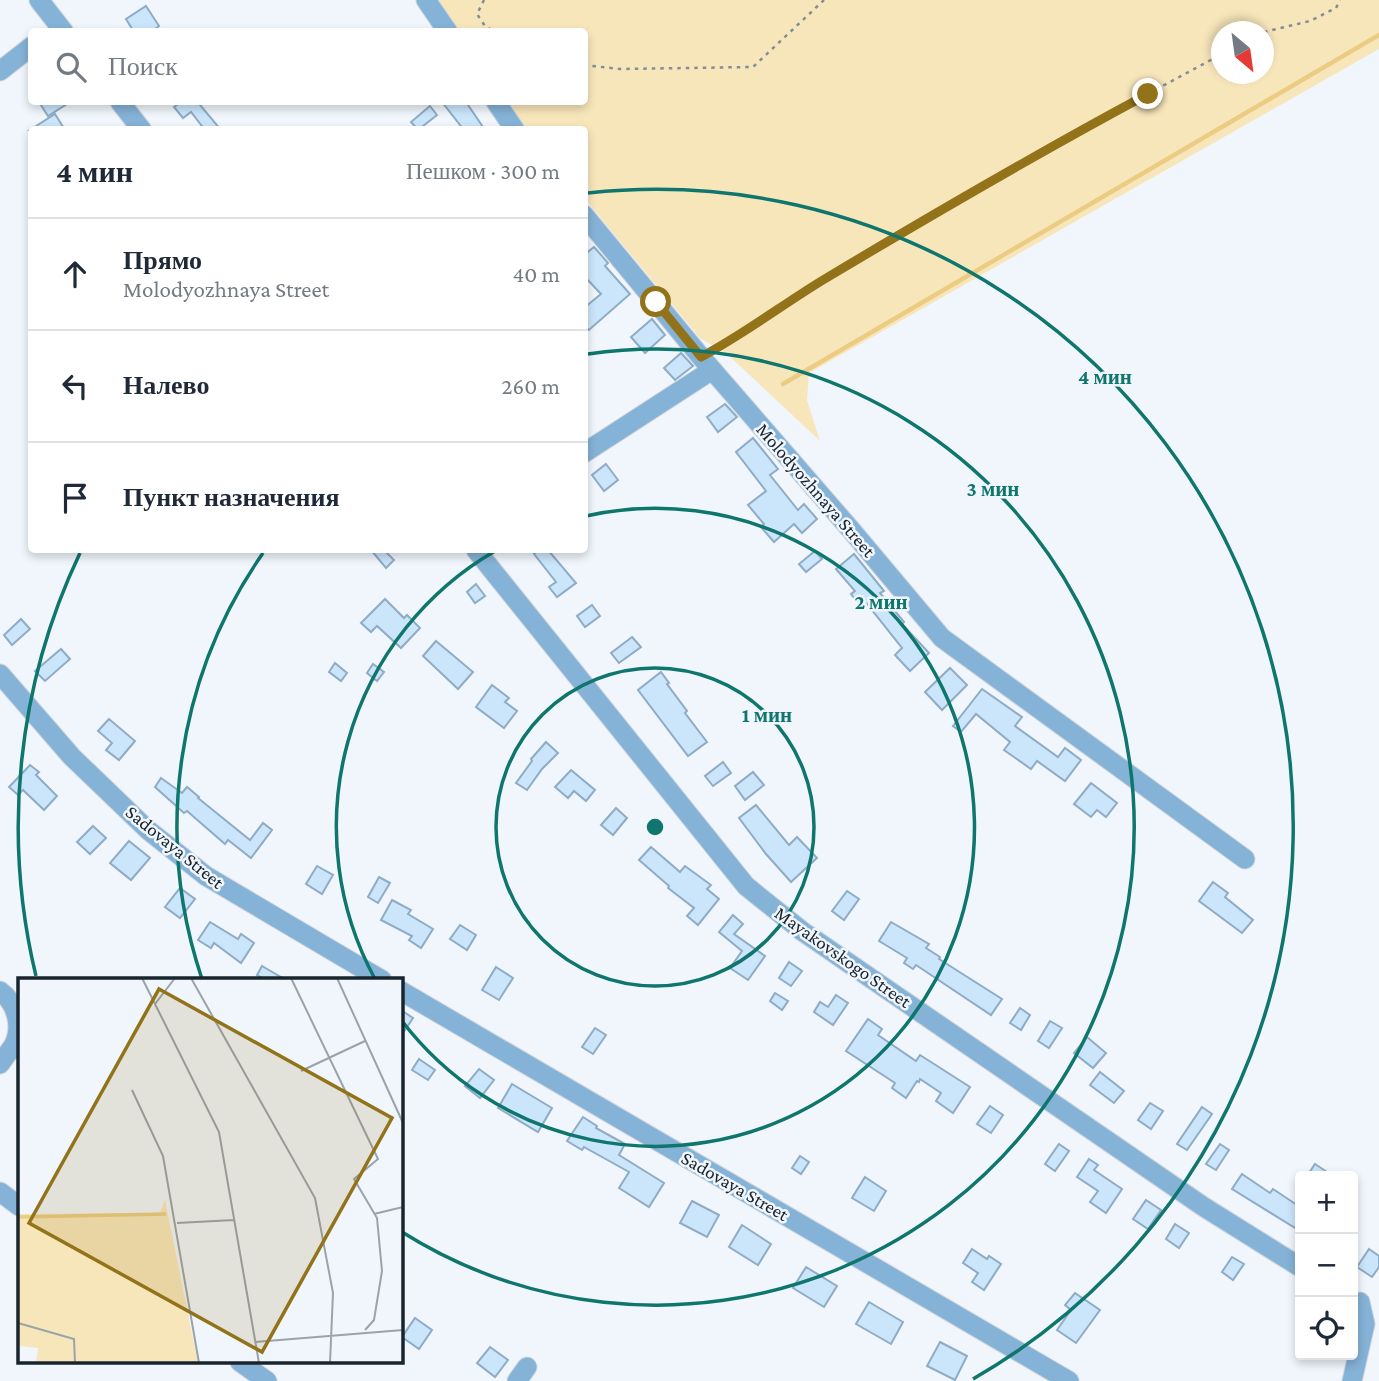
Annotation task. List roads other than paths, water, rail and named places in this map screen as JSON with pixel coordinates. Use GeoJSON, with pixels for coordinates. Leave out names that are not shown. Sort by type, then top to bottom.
{"type":"FeatureCollection","features":[{"type":"Feature","properties":{"kind":"street"},"geometry":{"type":"LineString","coordinates":[[38,0],[57,28]]}},
{"type":"Feature","properties":{"kind":"street"},"geometry":{"type":"LineString","coordinates":[[426,0],[445,28]]}},
{"type":"Feature","properties":{"kind":"street"},"geometry":{"type":"LineString","coordinates":[[0,71],[28,49]]}},
{"type":"Feature","properties":{"kind":"street"},"geometry":{"type":"LineString","coordinates":[[122,105],[139,126]]}},
{"type":"Feature","properties":{"kind":"street"},"geometry":{"type":"LineString","coordinates":[[498,105],[512,126]]}},
{"type":"Feature","properties":{"kind":"street","name":"Molodyozhnaya Street"},"geometry":{"type":"LineString","coordinates":[[588,220],[942,638],[1245,859]]}},
{"type":"Feature","properties":{"kind":"street"},"geometry":{"type":"LineString","coordinates":[[588,450],[707,363]]}},
{"type":"Feature","properties":{"kind":"street","name":"Mayakovskogo Street"},"geometry":{"type":"LineString","coordinates":[[478,553],[746,886],[813,939],[1204,1207],[1295,1264]]}},
{"type":"Feature","properties":{"kind":"street","name":"Sadovaya Street"},"geometry":{"type":"LineString","coordinates":[[0,674],[72,757],[148,830],[206,876],[379,978]]}},
{"type":"Feature","properties":{"kind":"street"},"geometry":{"type":"LineString","coordinates":[[0,991],[10,1002],[18,1020],[14,1044],[0,1064]]}},
{"type":"Feature","properties":{"kind":"street","name":"Sadovaya Street"},"geometry":{"type":"LineString","coordinates":[[402,992],[1069,1381]]}},
{"type":"Feature","properties":{"kind":"street"},"geometry":{"type":"LineString","coordinates":[[0,1192],[18,1205]]}},
{"type":"Feature","properties":{"kind":"street"},"geometry":{"type":"LineString","coordinates":[[1358,1301],[1379,1316]]}},
{"type":"Feature","properties":{"kind":"street"},"geometry":{"type":"LineString","coordinates":[[1358,1305],[1365,1324],[1358,1355]]}},
{"type":"Feature","properties":{"kind":"street"},"geometry":{"type":"LineString","coordinates":[[1352,1381],[1357,1360]]}},
{"type":"Feature","properties":{"kind":"street"},"geometry":{"type":"LineString","coordinates":[[243,1364],[267,1381]]}},
{"type":"Feature","properties":{"kind":"waterway"},"geometry":{"type":"LineString","coordinates":[[783,384],[1379,35]]}}]}
